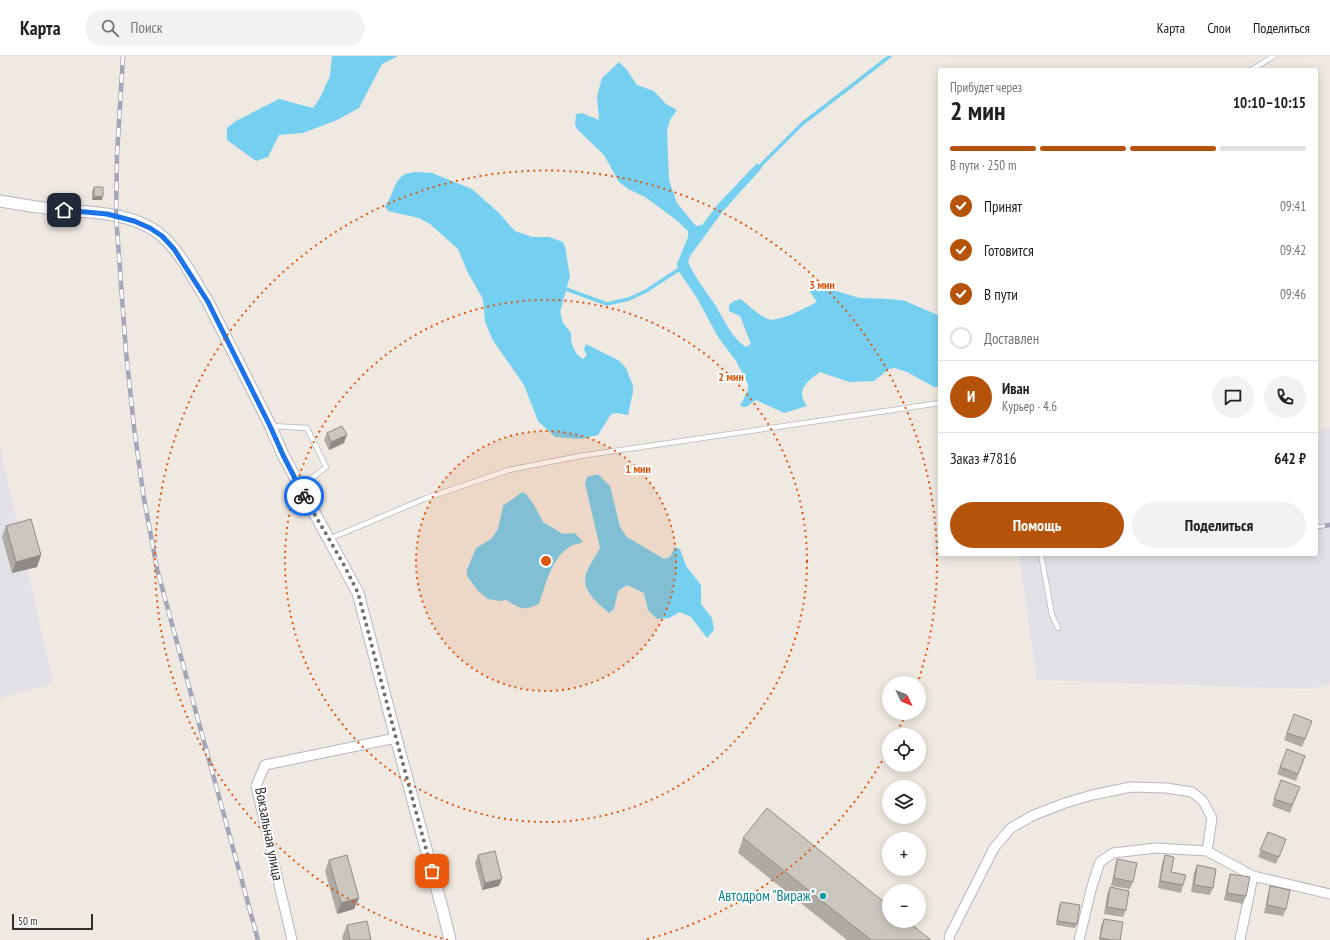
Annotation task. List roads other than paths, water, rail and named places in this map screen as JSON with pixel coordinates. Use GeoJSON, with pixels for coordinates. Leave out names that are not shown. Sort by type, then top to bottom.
{"type":"FeatureCollection","features":[{"type":"Feature","properties":{"kind":"street"},"geometry":{"type":"LineString","coordinates":[[0,200],[50,208],[107,214],[134,221],[150,228],[162,236],[174,249],[208,302],[300,488],[344,565],[358,593],[450,940]]}},
{"type":"Feature","properties":{"kind":"street","name":"Вокзальная улица"},"geometry":{"type":"LineString","coordinates":[[292,940],[256,786],[265,765],[396,738]]}},
{"type":"Feature","properties":{"kind":"street"},"geometry":{"type":"LineString","coordinates":[[950,940],[950,935],[964,910],[994,848],[1011,828],[1034,815],[1065,802],[1131,787],[1166,788],[1192,792],[1203,801],[1212,818],[1207,851]]}},
{"type":"Feature","properties":{"kind":"street"},"geometry":{"type":"LineString","coordinates":[[1080,940],[1092,886],[1100,862],[1113,853],[1156,848],[1207,851],[1253,876],[1330,894]]}},
{"type":"Feature","properties":{"kind":"street"},"geometry":{"type":"LineString","coordinates":[[1240,940],[1253,876]]}},
{"type":"Feature","properties":{"kind":"lane"},"geometry":{"type":"LineString","coordinates":[[1254,68],[1274,56]]}},
{"type":"Feature","properties":{"kind":"lane"},"geometry":{"type":"LineString","coordinates":[[329,539],[424,499],[509,470],[580,456],[938,403]]}},
{"type":"Feature","properties":{"kind":"lane"},"geometry":{"type":"LineString","coordinates":[[270,426],[307,428],[326,467],[300,488]]}},
{"type":"Feature","properties":{"kind":"lane"},"geometry":{"type":"LineString","coordinates":[[1041,556],[1052,614],[1058,628]]}},
{"type":"Feature","properties":{"kind":"water"},"geometry":{"type":"Polygon","coordinates":[[[332,56],[398,56],[382,64],[359,108],[337,120],[303,133],[279,135],[268,157],[256,161],[227,140],[227,128],[236,121],[279,99],[313,108],[320,98],[330,76],[332,56]]]}},
{"type":"Feature","properties":{"kind":"water"},"geometry":{"type":"Polygon","coordinates":[[[619,62],[627,70],[637,85],[654,91],[666,104],[677,110],[670,120],[667,131],[669,180],[677,203],[696,226],[702,225],[719,203],[757,163],[762,168],[723,211],[690,256],[688,262],[731,331],[740,342],[746,347],[751,344],[740,316],[729,311],[729,305],[740,299],[761,315],[773,320],[792,314],[817,302],[810,292],[813,287],[819,286],[860,298],[905,301],[938,315],[938,387],[934,387],[907,372],[895,368],[889,369],[874,381],[849,382],[820,372],[808,381],[802,390],[802,397],[807,406],[784,413],[756,400],[746,407],[740,406],[748,390],[748,384],[736,361],[718,337],[697,298],[678,270],[677,264],[688,237],[688,231],[675,219],[645,197],[628,189],[619,182],[604,155],[578,130],[575,125],[576,114],[582,113],[599,120],[597,96],[602,78],[619,62]]]}},
{"type":"Feature","properties":{"kind":"water"},"geometry":{"type":"Polygon","coordinates":[[[415,172],[432,173],[472,189],[499,213],[515,231],[532,237],[549,237],[563,242],[570,276],[560,312],[563,323],[571,333],[573,348],[580,357],[583,359],[587,355],[584,350],[586,344],[618,360],[626,368],[633,386],[628,415],[617,413],[611,414],[598,435],[580,439],[555,437],[538,421],[524,385],[492,339],[485,321],[483,299],[468,273],[458,249],[430,224],[419,218],[388,211],[385,206],[399,179],[405,174],[415,172]]]}},
{"type":"Feature","properties":{"kind":"water"},"geometry":{"type":"Polygon","coordinates":[[[598,474],[610,486],[620,527],[627,537],[664,559],[670,557],[675,547],[680,549],[686,566],[701,585],[701,604],[712,618],[714,630],[707,638],[691,617],[680,612],[669,618],[657,619],[648,610],[644,593],[627,585],[618,591],[614,609],[609,613],[588,591],[585,580],[586,574],[600,548],[585,483],[587,477],[598,474]]]}},
{"type":"Feature","properties":{"kind":"water"},"geometry":{"type":"Polygon","coordinates":[[[522,492],[527,495],[534,505],[543,522],[563,534],[575,533],[583,542],[571,546],[559,557],[550,572],[539,604],[529,608],[519,607],[506,600],[500,601],[488,599],[478,591],[467,576],[467,570],[476,548],[491,539],[498,529],[503,506],[522,492]]]}},
{"type":"Feature","properties":{"kind":"waterway"},"geometry":{"type":"LineString","coordinates":[[760,166],[802,124],[890,56]]}},
{"type":"Feature","properties":{"kind":"waterway"},"geometry":{"type":"LineString","coordinates":[[566,289],[607,304],[629,299],[646,291],[678,270]]}},
{"type":"Feature","properties":{"kind":"railway"},"geometry":{"type":"LineString","coordinates":[[123,56],[117,155],[116,215],[126,352],[143,493],[157,569],[258,940]]}},
{"type":"Feature","properties":{"kind":"railway"},"geometry":{"type":"LineString","coordinates":[[1318,527],[1330,525]]}},
{"type":"Feature","properties":{"kind":"place","name":"Автодром \"Вираж\""},"geometry":{"type":"Point","coordinates":[823,896]}}]}
